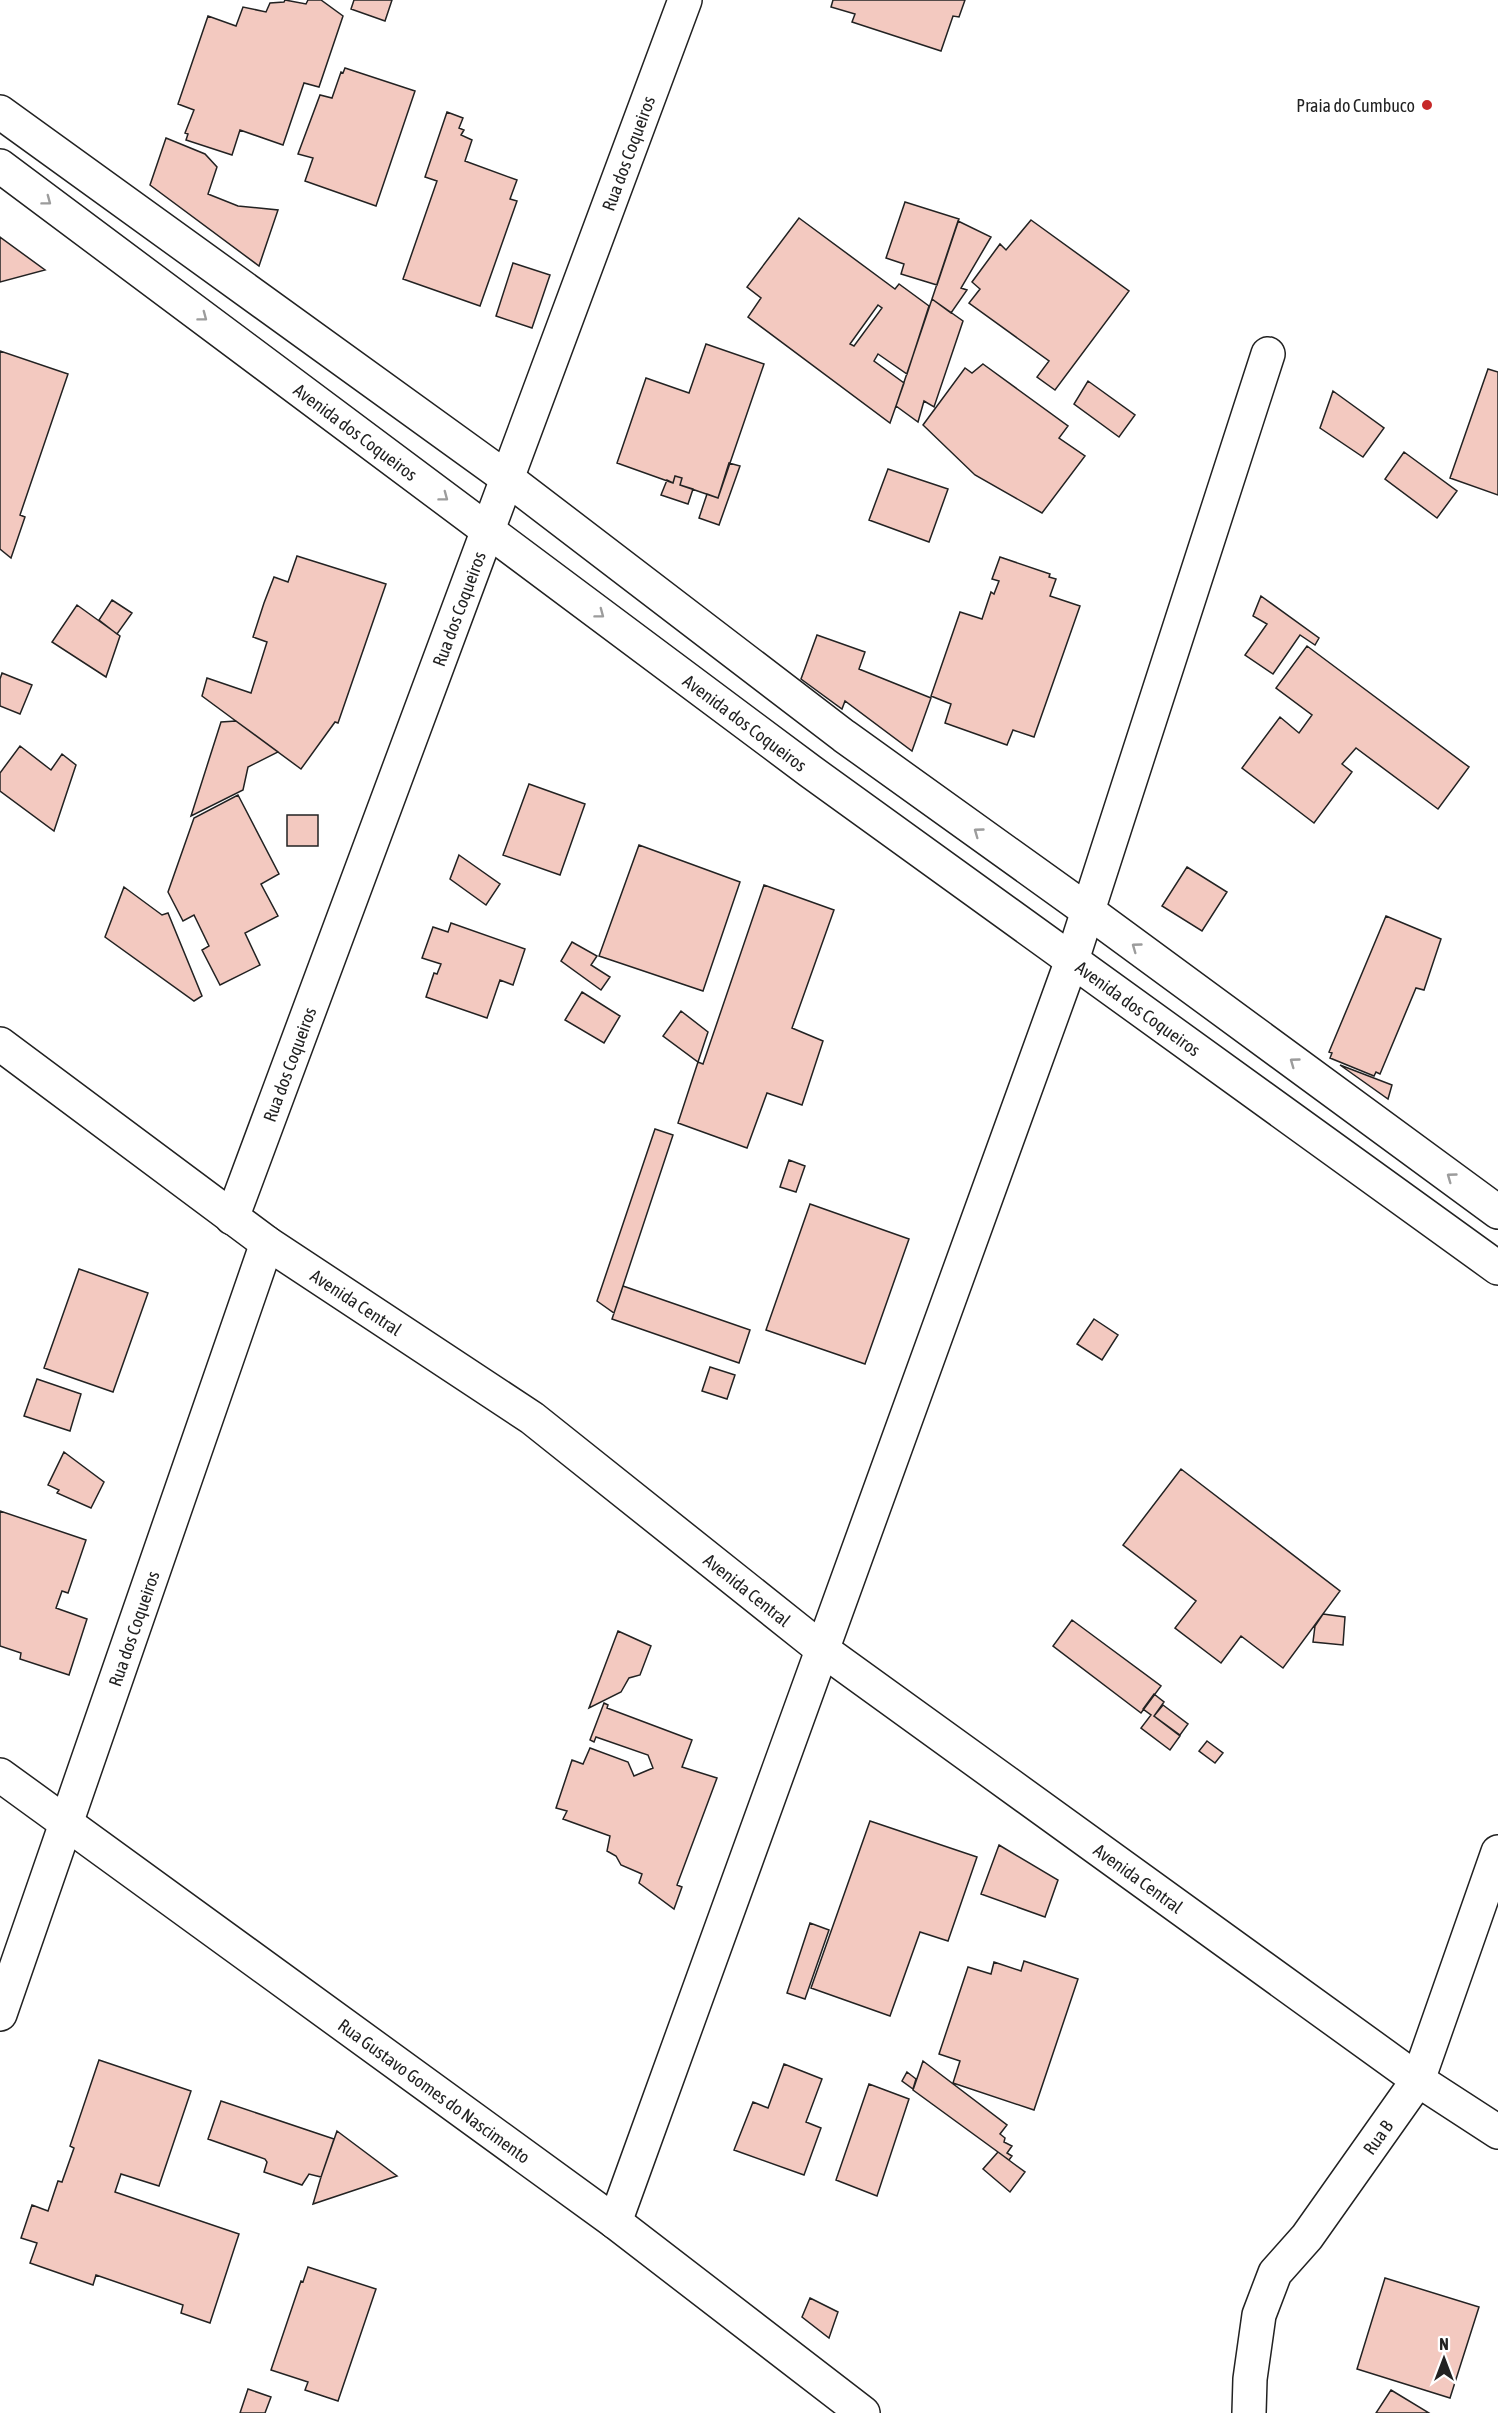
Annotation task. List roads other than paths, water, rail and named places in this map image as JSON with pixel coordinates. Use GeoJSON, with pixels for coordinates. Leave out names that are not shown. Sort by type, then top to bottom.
{"type":"FeatureCollection","features":[{"type":"Feature","properties":{"kind":"street","name":"Rua dos Coqueiros"},"geometry":{"type":"LineString","coordinates":[[232,1218],[685,0]]}},
{"type":"Feature","properties":{"kind":"street"},"geometry":{"type":"LineString","coordinates":[[0,112],[508,479],[844,735],[1498,1212]]}},
{"type":"Feature","properties":{"kind":"street","name":"Avenida dos Coqueiros"},"geometry":{"type":"LineString","coordinates":[[0,166],[810,771],[1498,1268]]}},
{"type":"Feature","properties":{"kind":"street"},"geometry":{"type":"LineString","coordinates":[[615,2222],[1072,960],[1268,354]]}},
{"type":"Feature","properties":{"kind":"street","name":"Avenida Central"},"geometry":{"type":"LineString","coordinates":[[0,1044],[267,1243],[532,1418],[823,1650],[1418,2080],[1498,2132]]}},
{"type":"Feature","properties":{"kind":"street","name":"Rua dos Coqueiros"},"geometry":{"type":"LineString","coordinates":[[0,2014],[64,1823],[267,1243]]}},
{"type":"Feature","properties":{"kind":"street","name":"Rua Gustavo Gomes do Nascimento"},"geometry":{"type":"LineString","coordinates":[[0,1775],[615,2222],[863,2413]]}},
{"type":"Feature","properties":{"kind":"street","name":"Rua B"},"geometry":{"type":"LineString","coordinates":[[1249,2413],[1250,2379],[1259,2316],[1275,2273],[1307,2237],[1418,2080],[1498,1852]]}},
{"type":"Feature","properties":{"kind":"place","name":"Praia do Cumbuco"},"geometry":{"type":"Point","coordinates":[1427,105]}}]}
